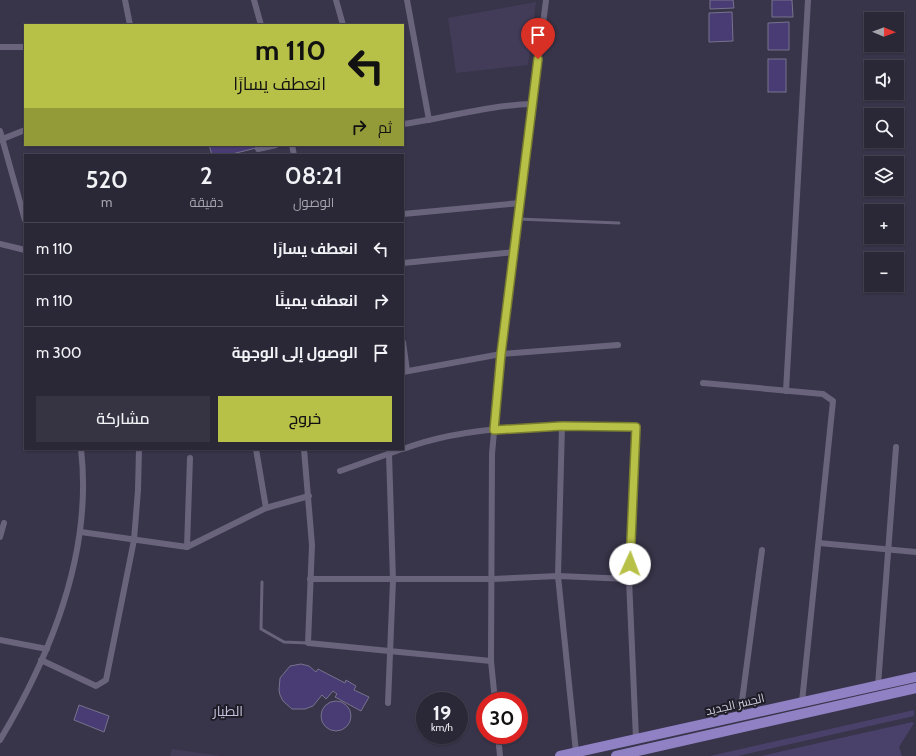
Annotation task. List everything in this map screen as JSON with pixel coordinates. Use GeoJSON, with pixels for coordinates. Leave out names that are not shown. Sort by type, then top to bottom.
{"type":"FeatureCollection","features":[{"type":"Feature","properties":{"kind":"main road","name":"الجسر الجديد"},"geometry":{"type":"LineString","coordinates":[[560,756],[916,677]]}},
{"type":"Feature","properties":{"kind":"main road","name":"الجسر الجديد"},"geometry":{"type":"LineString","coordinates":[[616,756],[916,688]]}},
{"type":"Feature","properties":{"kind":"street"},"geometry":{"type":"LineString","coordinates":[[125,0],[130,24]]}},
{"type":"Feature","properties":{"kind":"street"},"geometry":{"type":"LineString","coordinates":[[254,0],[261,24]]}},
{"type":"Feature","properties":{"kind":"street"},"geometry":{"type":"LineString","coordinates":[[336,0],[343,24]]}},
{"type":"Feature","properties":{"kind":"street"},"geometry":{"type":"LineString","coordinates":[[407,0],[429,120]]}},
{"type":"Feature","properties":{"kind":"street"},"geometry":{"type":"LineString","coordinates":[[494,692],[491,661],[492,454],[501,354],[546,0]]}},
{"type":"Feature","properties":{"kind":"street"},"geometry":{"type":"LineString","coordinates":[[786,391],[808,0]]}},
{"type":"Feature","properties":{"kind":"street"},"geometry":{"type":"LineString","coordinates":[[0,47],[24,47]]}},
{"type":"Feature","properties":{"kind":"street"},"geometry":{"type":"LineString","coordinates":[[404,124],[514,104],[532,104]]}},
{"type":"Feature","properties":{"kind":"street"},"geometry":{"type":"LineString","coordinates":[[1,140],[24,130]]}},
{"type":"Feature","properties":{"kind":"street"},"geometry":{"type":"LineString","coordinates":[[0,131],[1,140],[24,211]]}},
{"type":"Feature","properties":{"kind":"street"},"geometry":{"type":"LineString","coordinates":[[258,149],[272,146]]}},
{"type":"Feature","properties":{"kind":"street"},"geometry":{"type":"LineString","coordinates":[[404,214],[520,203]]}},
{"type":"Feature","properties":{"kind":"street"},"geometry":{"type":"LineString","coordinates":[[0,244],[24,250]]}},
{"type":"Feature","properties":{"kind":"street"},"geometry":{"type":"LineString","coordinates":[[404,264],[514,252]]}},
{"type":"Feature","properties":{"kind":"street"},"geometry":{"type":"LineString","coordinates":[[404,357],[405,372],[501,354],[618,345]]}},
{"type":"Feature","properties":{"kind":"street"},"geometry":{"type":"LineString","coordinates":[[702,383],[823,394],[833,401],[802,702]]}},
{"type":"Feature","properties":{"kind":"street"},"geometry":{"type":"LineString","coordinates":[[562,426],[558,576],[576,752]]}},
{"type":"Feature","properties":{"kind":"street"},"geometry":{"type":"LineString","coordinates":[[404,449],[427,440],[456,433],[562,426],[636,427],[630,580],[636,739]]}},
{"type":"Feature","properties":{"kind":"street"},"geometry":{"type":"LineString","coordinates":[[878,685],[896,447]]}},
{"type":"Feature","properties":{"kind":"street"},"geometry":{"type":"LineString","coordinates":[[0,740],[12,721],[42,660],[68,596],[81,532],[84,470],[81,450]]}},
{"type":"Feature","properties":{"kind":"street"},"geometry":{"type":"LineString","coordinates":[[42,660],[96,686],[106,680],[134,540],[138,490],[139,450]]}},
{"type":"Feature","properties":{"kind":"street"},"geometry":{"type":"LineString","coordinates":[[256,450],[266,508]]}},
{"type":"Feature","properties":{"kind":"street"},"geometry":{"type":"LineString","coordinates":[[304,450],[312,545],[308,643],[491,661]]}},
{"type":"Feature","properties":{"kind":"street"},"geometry":{"type":"LineString","coordinates":[[340,471],[400,450]]}},
{"type":"Feature","properties":{"kind":"street"},"geometry":{"type":"LineString","coordinates":[[388,703],[393,580],[389,454]]}},
{"type":"Feature","properties":{"kind":"street"},"geometry":{"type":"LineString","coordinates":[[187,547],[190,458]]}},
{"type":"Feature","properties":{"kind":"street"},"geometry":{"type":"LineString","coordinates":[[81,532],[187,547],[266,508],[309,496]]}},
{"type":"Feature","properties":{"kind":"street"},"geometry":{"type":"LineString","coordinates":[[0,537],[4,523]]}},
{"type":"Feature","properties":{"kind":"street"},"geometry":{"type":"LineString","coordinates":[[818,544],[916,552]]}},
{"type":"Feature","properties":{"kind":"street"},"geometry":{"type":"LineString","coordinates":[[740,716],[762,550]]}},
{"type":"Feature","properties":{"kind":"street"},"geometry":{"type":"LineString","coordinates":[[310,579],[492,579],[558,576],[630,580]]}},
{"type":"Feature","properties":{"kind":"street"},"geometry":{"type":"LineString","coordinates":[[0,640],[47,648]]}},
{"type":"Feature","properties":{"kind":"street"},"geometry":{"type":"LineString","coordinates":[[499,744],[500,756]]}},
{"type":"Feature","properties":{"kind":"lane"},"geometry":{"type":"LineString","coordinates":[[518,219],[619,223]]}},
{"type":"Feature","properties":{"kind":"lane"},"geometry":{"type":"LineString","coordinates":[[262,582],[261,629],[284,642],[308,643]]}},
{"type":"Feature","properties":{"kind":"shaded area"},"geometry":{"type":"Polygon","coordinates":[[[536,2],[528,65],[456,73],[448,18],[536,2]]]}},
{"type":"Feature","properties":{"kind":"shaded area"},"geometry":{"type":"Polygon","coordinates":[[[914,710],[914,716],[738,756],[710,756],[914,710]]]}},
{"type":"Feature","properties":{"kind":"shaded area"},"geometry":{"type":"Polygon","coordinates":[[[912,722],[914,723],[899,747],[902,756],[761,756],[912,722]]]}},
{"type":"Feature","properties":{"kind":"shaded area"},"geometry":{"type":"Polygon","coordinates":[[[172,749],[221,756],[170,756],[172,749]]]}},
{"type":"Feature","properties":{"kind":"building"},"geometry":{"type":"Polygon","coordinates":[[[710,0],[733,0],[734,8],[710,9],[710,0]]]}},
{"type":"Feature","properties":{"kind":"building"},"geometry":{"type":"Polygon","coordinates":[[[772,0],[792,0],[793,17],[772,17],[772,0]]]}},
{"type":"Feature","properties":{"kind":"building"},"geometry":{"type":"Polygon","coordinates":[[[732,12],[733,41],[709,42],[709,13],[732,12]]]}},
{"type":"Feature","properties":{"kind":"building"},"geometry":{"type":"Polygon","coordinates":[[[789,22],[789,50],[768,50],[768,23],[789,22]]]}},
{"type":"Feature","properties":{"kind":"building"},"geometry":{"type":"Polygon","coordinates":[[[768,59],[786,59],[786,92],[768,92],[768,59]]]}},
{"type":"Feature","properties":{"kind":"building"},"geometry":{"type":"Polygon","coordinates":[[[209,146],[260,147],[232,154],[212,154],[209,146]]]}},
{"type":"Feature","properties":{"kind":"building"},"geometry":{"type":"Polygon","coordinates":[[[301,664],[309,666],[316,672],[318,669],[345,683],[346,680],[356,686],[354,690],[369,697],[361,711],[335,697],[337,694],[333,691],[326,699],[322,695],[313,706],[305,709],[292,709],[283,701],[280,695],[280,678],[290,666],[301,664]]]}},
{"type":"Feature","properties":{"kind":"building"},"geometry":{"type":"Polygon","coordinates":[[[336,701],[342,702],[350,710],[350,722],[342,730],[336,731],[330,730],[322,722],[321,716],[322,710],[330,702],[336,701]]]}},
{"type":"Feature","properties":{"kind":"building"},"geometry":{"type":"Polygon","coordinates":[[[79,705],[109,716],[104,732],[74,720],[79,705]]]}},
{"type":"Feature","properties":{"kind":"district","name":"الطيار"},"geometry":{"type":"Point","coordinates":[228,711]}},
{"type":"Feature","properties":{"kind":"route"},"geometry":{"type":"LineString","coordinates":[[538,59],[501,354],[494,430],[562,426],[636,427],[630,564]]}}]}
